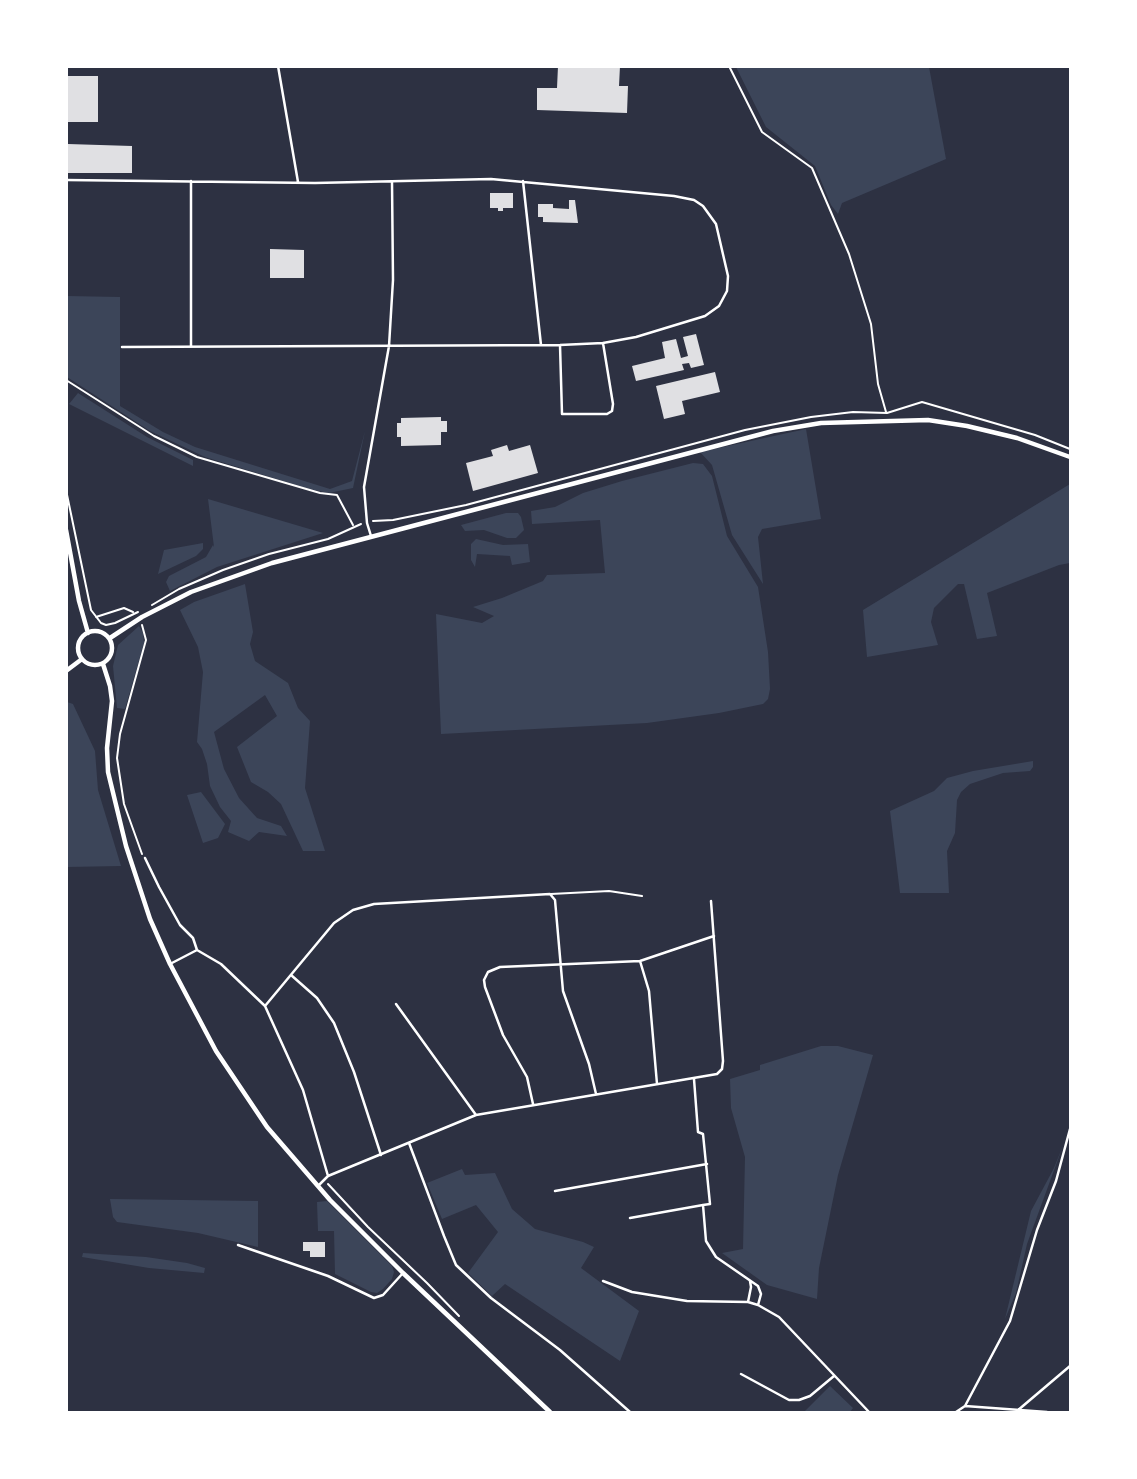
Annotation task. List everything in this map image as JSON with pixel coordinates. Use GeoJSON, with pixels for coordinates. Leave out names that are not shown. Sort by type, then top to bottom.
{"type":"FeatureCollection","features":[{"type":"Feature","properties":{"kind":"main road"},"geometry":{"type":"LineString","coordinates":[[110,638],[135,621],[191,592],[233,575],[739,438],[821,423],[928,420],[1017,438],[1070,457]]}},
{"type":"Feature","properties":{"kind":"main road"},"geometry":{"type":"LineString","coordinates":[[66,530],[79,601],[88,633]]}},
{"type":"Feature","properties":{"kind":"main road"},"geometry":{"type":"LineString","coordinates":[[98,632],[110,638],[111,656],[103,664],[91,665],[82,659],[78,646],[88,633],[98,632]]}},
{"type":"Feature","properties":{"kind":"main road"},"geometry":{"type":"LineString","coordinates":[[66,671],[82,659]]}},
{"type":"Feature","properties":{"kind":"main road"},"geometry":{"type":"LineString","coordinates":[[103,664],[112,701],[107,748],[112,790],[134,873],[170,964],[216,1052],[267,1127],[318,1186],[403,1273],[550,1412]]}},
{"type":"Feature","properties":{"kind":"street"},"geometry":{"type":"LineString","coordinates":[[278,66],[298,182]]}},
{"type":"Feature","properties":{"kind":"street"},"geometry":{"type":"LineString","coordinates":[[66,180],[392,182],[491,179],[655,193],[695,200],[703,206],[716,224],[728,276],[727,292],[723,300],[705,316],[636,337],[603,343],[121,347]]}},
{"type":"Feature","properties":{"kind":"street"},"geometry":{"type":"LineString","coordinates":[[191,181],[191,347]]}},
{"type":"Feature","properties":{"kind":"street"},"geometry":{"type":"LineString","coordinates":[[523,181],[541,345]]}},
{"type":"Feature","properties":{"kind":"street"},"geometry":{"type":"LineString","coordinates":[[371,536],[367,523],[364,487],[389,346],[393,280],[392,182]]}},
{"type":"Feature","properties":{"kind":"street"},"geometry":{"type":"LineString","coordinates":[[560,345],[562,414],[607,414],[612,411],[613,404],[603,343]]}},
{"type":"Feature","properties":{"kind":"street"},"geometry":{"type":"LineString","coordinates":[[145,858],[180,925],[193,938],[197,950],[221,964],[265,1006],[303,1090],[328,1176]]}},
{"type":"Feature","properties":{"kind":"street"},"geometry":{"type":"LineString","coordinates":[[265,1006],[334,923],[353,909],[374,904],[550,894],[555,900],[563,991],[589,1064],[596,1094]]}},
{"type":"Feature","properties":{"kind":"street"},"geometry":{"type":"LineString","coordinates":[[318,1186],[328,1176],[476,1115],[717,1074],[722,1069],[723,1061],[711,901]]}},
{"type":"Feature","properties":{"kind":"street"},"geometry":{"type":"LineString","coordinates":[[533,1104],[527,1077],[503,1035],[484,980],[488,972],[495,968],[640,961],[714,936]]}},
{"type":"Feature","properties":{"kind":"street"},"geometry":{"type":"LineString","coordinates":[[170,964],[197,950]]}},
{"type":"Feature","properties":{"kind":"street"},"geometry":{"type":"LineString","coordinates":[[640,961],[649,991],[657,1084]]}},
{"type":"Feature","properties":{"kind":"street"},"geometry":{"type":"LineString","coordinates":[[291,975],[317,998],[334,1024],[354,1072],[381,1155]]}},
{"type":"Feature","properties":{"kind":"street"},"geometry":{"type":"LineString","coordinates":[[396,1004],[476,1115]]}},
{"type":"Feature","properties":{"kind":"street"},"geometry":{"type":"LineString","coordinates":[[630,1217],[710,1204],[703,1134],[698,1132],[694,1079]]}},
{"type":"Feature","properties":{"kind":"street"},"geometry":{"type":"LineString","coordinates":[[956,1412],[965,1406],[1010,1321],[1034,1240],[1056,1181],[1070,1129]]}},
{"type":"Feature","properties":{"kind":"street"},"geometry":{"type":"LineString","coordinates":[[410,1143],[456,1265],[491,1298],[560,1350],[630,1412]]}},
{"type":"Feature","properties":{"kind":"street"},"geometry":{"type":"LineString","coordinates":[[555,1191],[707,1164]]}},
{"type":"Feature","properties":{"kind":"street"},"geometry":{"type":"LineString","coordinates":[[703,1205],[706,1241],[710,1249],[716,1257],[760,1290],[758,1305]]}},
{"type":"Feature","properties":{"kind":"street"},"geometry":{"type":"LineString","coordinates":[[238,1245],[328,1276],[374,1298],[383,1295],[403,1273]]}},
{"type":"Feature","properties":{"kind":"street"},"geometry":{"type":"LineString","coordinates":[[603,1281],[632,1292],[687,1301],[748,1302],[758,1305],[779,1317],[869,1412]]}},
{"type":"Feature","properties":{"kind":"street"},"geometry":{"type":"LineString","coordinates":[[748,1302],[750,1281]]}},
{"type":"Feature","properties":{"kind":"street"},"geometry":{"type":"LineString","coordinates":[[1016,1411],[1070,1366]]}},
{"type":"Feature","properties":{"kind":"street"},"geometry":{"type":"LineString","coordinates":[[740,1374],[789,1399],[799,1400],[810,1396],[834,1376]]}},
{"type":"Feature","properties":{"kind":"street"},"geometry":{"type":"LineString","coordinates":[[965,1406],[1047,1412]]}},
{"type":"Feature","properties":{"kind":"lane"},"geometry":{"type":"LineString","coordinates":[[550,894],[609,891],[642,896]]}},
{"type":"Feature","properties":{"kind":"path"},"geometry":{"type":"LineString","coordinates":[[729,66],[762,132],[812,168],[849,254],[871,324],[878,384],[887,413],[912,403],[930,403],[1035,435],[1070,449]]}},
{"type":"Feature","properties":{"kind":"path"},"geometry":{"type":"LineString","coordinates":[[66,380],[154,436],[197,457],[320,493],[337,495],[354,527]]}},
{"type":"Feature","properties":{"kind":"path"},"geometry":{"type":"LineString","coordinates":[[66,490],[91,610],[96,618],[124,608],[134,613]]}},
{"type":"Feature","properties":{"kind":"path"},"geometry":{"type":"LineString","coordinates":[[142,625],[146,640],[120,734],[117,758],[124,804],[145,858]]}},
{"type":"Feature","properties":{"kind":"path"},"geometry":{"type":"LineString","coordinates":[[324,1180],[368,1227],[457,1313],[461,1321]]}},
{"type":"Feature","properties":{"kind":"shaded area"},"geometry":{"type":"Polygon","coordinates":[[[736,67],[929,67],[946,159],[842,203],[838,214],[831,205],[815,166],[766,127],[736,67]]]}},
{"type":"Feature","properties":{"kind":"shaded area"},"geometry":{"type":"Polygon","coordinates":[[[66,239],[67,296],[120,297],[120,406],[163,432],[195,447],[330,489],[352,481],[365,431],[353,488],[329,493],[309,489],[205,457],[150,431],[67,377],[66,239]]]}},
{"type":"Feature","properties":{"kind":"shaded area"},"geometry":{"type":"Polygon","coordinates":[[[78,393],[147,437],[193,460],[193,466],[69,404],[78,393]]]}},
{"type":"Feature","properties":{"kind":"shaded area"},"geometry":{"type":"Polygon","coordinates":[[[806,429],[821,519],[762,529],[758,537],[763,584],[732,535],[712,465],[700,452],[806,429]]]}},
{"type":"Feature","properties":{"kind":"shaded area"},"geometry":{"type":"Polygon","coordinates":[[[693,463],[703,464],[712,476],[727,536],[758,587],[768,652],[768,699],[763,704],[719,713],[647,723],[441,734],[436,614],[482,623],[494,616],[473,607],[543,581],[547,575],[605,573],[600,520],[532,524],[531,511],[555,507],[583,493],[693,463]]]}},
{"type":"Feature","properties":{"kind":"shaded area"},"geometry":{"type":"Polygon","coordinates":[[[1070,484],[1070,563],[987,593],[997,636],[977,639],[964,584],[958,584],[934,608],[931,622],[938,645],[867,657],[863,610],[1070,484]]]}},
{"type":"Feature","properties":{"kind":"shaded area"},"geometry":{"type":"Polygon","coordinates":[[[208,499],[323,533],[217,567],[170,591],[166,582],[169,576],[206,557],[213,545],[214,547],[208,499]]]}},
{"type":"Feature","properties":{"kind":"shaded area"},"geometry":{"type":"Polygon","coordinates":[[[506,513],[518,513],[521,517],[524,530],[516,538],[507,538],[484,530],[465,531],[461,525],[506,513]]]}},
{"type":"Feature","properties":{"kind":"shaded area"},"geometry":{"type":"Polygon","coordinates":[[[476,539],[503,545],[528,544],[530,562],[512,565],[510,556],[477,554],[475,567],[471,560],[471,544],[476,539]]]}},
{"type":"Feature","properties":{"kind":"shaded area"},"geometry":{"type":"Polygon","coordinates":[[[203,543],[203,549],[196,556],[158,574],[164,550],[203,543]]]}},
{"type":"Feature","properties":{"kind":"shaded area"},"geometry":{"type":"Polygon","coordinates":[[[245,584],[253,632],[250,644],[255,661],[288,683],[298,708],[310,721],[305,788],[325,851],[303,851],[281,804],[251,782],[237,747],[277,716],[265,695],[214,732],[224,769],[239,798],[257,818],[281,826],[287,836],[259,832],[249,841],[228,832],[231,821],[220,807],[210,786],[207,764],[197,742],[203,672],[198,647],[180,610],[194,602],[245,584]]]}},
{"type":"Feature","properties":{"kind":"shaded area"},"geometry":{"type":"Polygon","coordinates":[[[139,626],[144,643],[125,709],[117,708],[113,666],[118,645],[139,626]]]}},
{"type":"Feature","properties":{"kind":"shaded area"},"geometry":{"type":"Polygon","coordinates":[[[67,702],[73,704],[95,751],[98,790],[121,866],[67,867],[67,702]]]}},
{"type":"Feature","properties":{"kind":"shaded area"},"geometry":{"type":"Polygon","coordinates":[[[1033,761],[1030,771],[1003,773],[970,784],[961,792],[957,800],[955,833],[947,851],[949,893],[900,893],[890,811],[934,791],[947,778],[1033,761]]]}},
{"type":"Feature","properties":{"kind":"shaded area"},"geometry":{"type":"Polygon","coordinates":[[[201,792],[225,824],[218,838],[203,843],[187,795],[201,792]]]}},
{"type":"Feature","properties":{"kind":"shaded area"},"geometry":{"type":"Polygon","coordinates":[[[821,1046],[838,1046],[873,1055],[838,1175],[819,1268],[817,1299],[767,1285],[722,1253],[743,1249],[745,1157],[731,1108],[730,1079],[760,1070],[760,1065],[821,1046]]]}},
{"type":"Feature","properties":{"kind":"shaded area"},"geometry":{"type":"Polygon","coordinates":[[[1064,1143],[1027,1244],[1016,1293],[1005,1319],[1031,1211],[1064,1143]]]}},
{"type":"Feature","properties":{"kind":"shaded area"},"geometry":{"type":"Polygon","coordinates":[[[462,1169],[465,1175],[495,1173],[512,1209],[535,1229],[594,1247],[581,1268],[639,1311],[620,1361],[505,1284],[492,1296],[468,1273],[498,1232],[476,1205],[442,1219],[427,1183],[462,1169]]]}},
{"type":"Feature","properties":{"kind":"shaded area"},"geometry":{"type":"Polygon","coordinates":[[[110,1199],[258,1201],[258,1247],[198,1233],[117,1222],[113,1217],[110,1199]]]}},
{"type":"Feature","properties":{"kind":"shaded area"},"geometry":{"type":"Polygon","coordinates":[[[327,1201],[392,1266],[392,1279],[377,1293],[335,1274],[334,1231],[318,1231],[317,1202],[327,1201]]]}},
{"type":"Feature","properties":{"kind":"shaded area"},"geometry":{"type":"Polygon","coordinates":[[[83,1253],[146,1257],[205,1268],[204,1273],[149,1268],[82,1257],[83,1253]]]}},
{"type":"Feature","properties":{"kind":"shaded area"},"geometry":{"type":"Polygon","coordinates":[[[830,1386],[853,1408],[850,1412],[804,1412],[830,1386]]]}},
{"type":"Feature","properties":{"kind":"building"},"geometry":{"type":"Polygon","coordinates":[[[558,66],[620,66],[619,86],[628,86],[627,113],[537,110],[537,88],[557,88],[558,66]]]}},
{"type":"Feature","properties":{"kind":"building"},"geometry":{"type":"Polygon","coordinates":[[[66,76],[98,76],[98,122],[66,122],[66,76]]]}},
{"type":"Feature","properties":{"kind":"building"},"geometry":{"type":"Polygon","coordinates":[[[68,144],[132,146],[132,173],[66,173],[68,144]]]}},
{"type":"Feature","properties":{"kind":"building"},"geometry":{"type":"Polygon","coordinates":[[[490,193],[513,193],[513,208],[498,211],[498,208],[490,208],[490,193]]]}},
{"type":"Feature","properties":{"kind":"building"},"geometry":{"type":"Polygon","coordinates":[[[569,200],[575,200],[578,223],[543,222],[543,217],[538,217],[538,204],[553,204],[553,208],[569,209],[569,200]]]}},
{"type":"Feature","properties":{"kind":"building"},"geometry":{"type":"Polygon","coordinates":[[[270,249],[304,250],[304,278],[270,278],[270,249]]]}},
{"type":"Feature","properties":{"kind":"building"},"geometry":{"type":"Polygon","coordinates":[[[696,334],[704,365],[691,368],[689,363],[682,364],[684,370],[636,381],[632,366],[665,358],[662,342],[676,339],[681,358],[688,356],[683,337],[696,334]]]}},
{"type":"Feature","properties":{"kind":"building"},"geometry":{"type":"Polygon","coordinates":[[[715,372],[720,392],[682,401],[685,414],[664,419],[656,386],[715,372]]]}},
{"type":"Feature","properties":{"kind":"building"},"geometry":{"type":"Polygon","coordinates":[[[441,417],[441,421],[447,421],[447,432],[441,432],[441,445],[401,446],[401,437],[397,437],[397,423],[401,423],[401,418],[441,417]]]}},
{"type":"Feature","properties":{"kind":"building"},"geometry":{"type":"Polygon","coordinates":[[[507,445],[509,451],[530,445],[538,473],[473,491],[466,463],[493,456],[491,450],[507,445]]]}},
{"type":"Feature","properties":{"kind":"building"},"geometry":{"type":"Polygon","coordinates":[[[303,1242],[325,1242],[325,1257],[310,1257],[310,1251],[303,1251],[303,1242]]]}}]}
